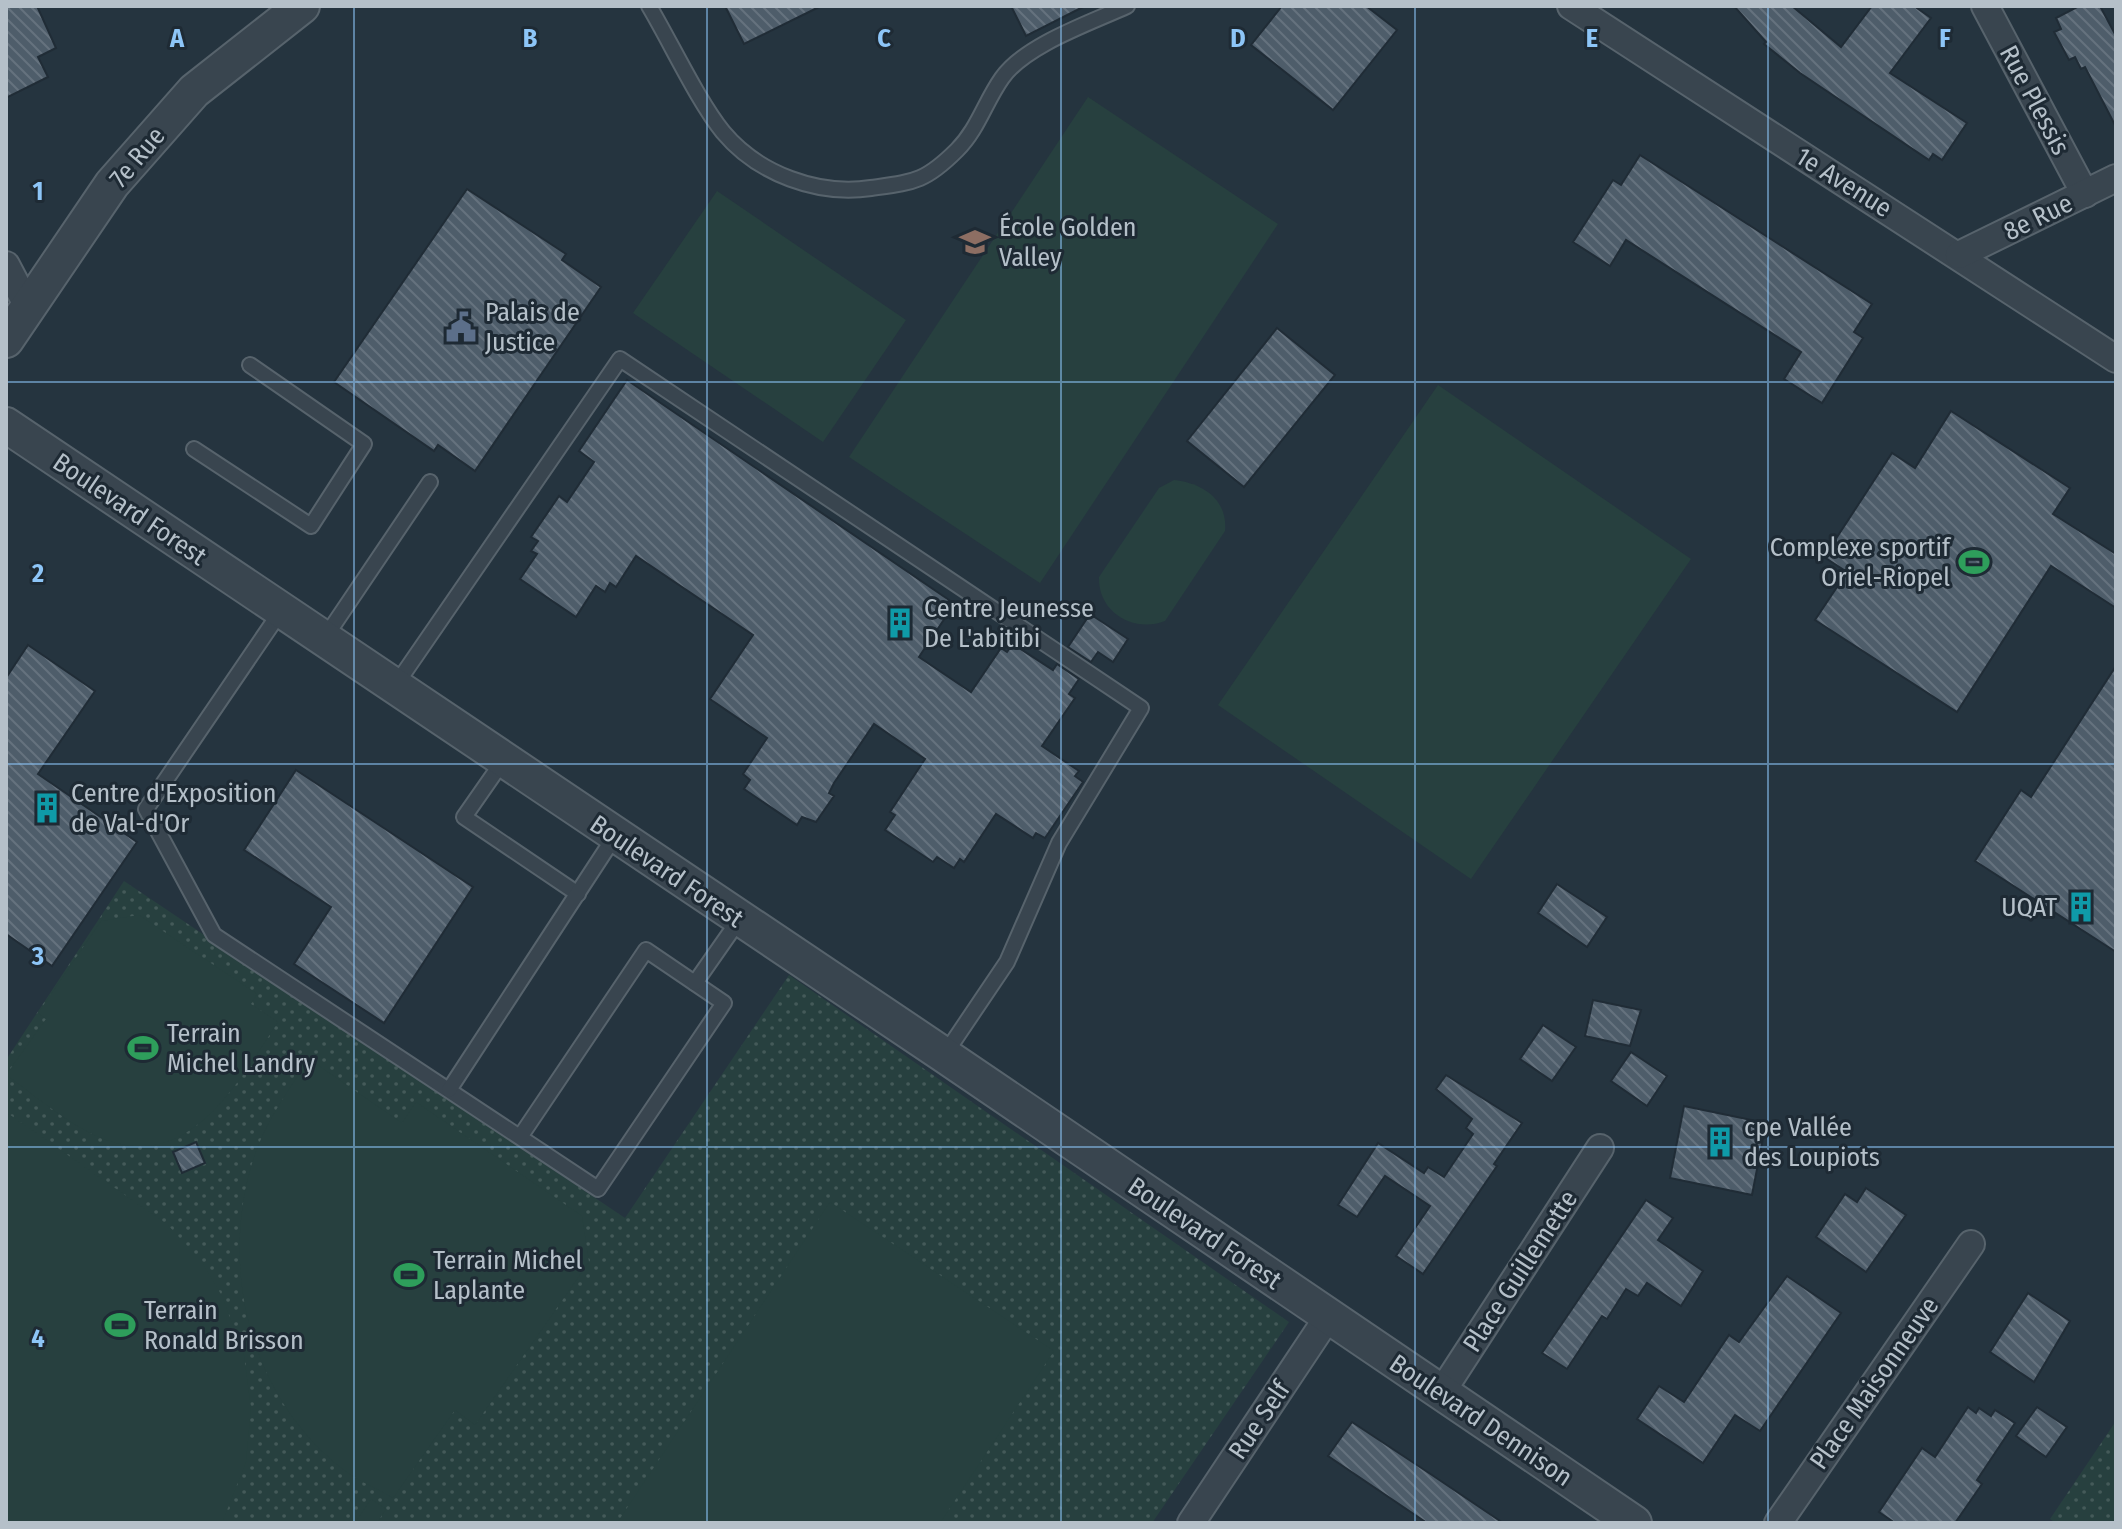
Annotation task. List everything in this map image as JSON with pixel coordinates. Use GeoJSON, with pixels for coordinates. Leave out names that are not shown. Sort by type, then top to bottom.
{"type":"FeatureCollection","features":[{"type":"Feature","properties":{"kind":"street","name":"7e Rue"},"geometry":{"type":"LineString","coordinates":[[6,340],[112,184],[194,91],[302,6]]}},
{"type":"Feature","properties":{"kind":"street","name":"1e Avenue"},"geometry":{"type":"LineString","coordinates":[[1571,6],[2116,359]]}},
{"type":"Feature","properties":{"kind":"street","name":"Rue Plessis"},"geometry":{"type":"LineString","coordinates":[[1985,6],[2085,194]]}},
{"type":"Feature","properties":{"kind":"street","name":"8e Rue"},"geometry":{"type":"LineString","coordinates":[[1959,255],[2116,178]]}},
{"type":"Feature","properties":{"kind":"street"},"geometry":{"type":"LineString","coordinates":[[6,265],[27,305]]}},
{"type":"Feature","properties":{"kind":"street","name":"Boulevard Forest"},"geometry":{"type":"LineString","coordinates":[[6,425],[944,1055],[1328,1317]]}},
{"type":"Feature","properties":{"kind":"street","name":"Place Guillemette"},"geometry":{"type":"LineString","coordinates":[[1441,1393],[1600,1148]]}},
{"type":"Feature","properties":{"kind":"street","name":"Place Maisonneuve"},"geometry":{"type":"LineString","coordinates":[[1778,1523],[1971,1244]]}},
{"type":"Feature","properties":{"kind":"street","name":"Boulevard Dennison"},"geometry":{"type":"LineString","coordinates":[[1328,1317],[1634,1523]]}},
{"type":"Feature","properties":{"kind":"street","name":"Rue Self"},"geometry":{"type":"LineString","coordinates":[[1191,1523],[1328,1317]]}},
{"type":"Feature","properties":{"kind":"lane"},"geometry":{"type":"LineString","coordinates":[[649,6],[723,132],[750,158],[802,184],[845,192],[920,181],[958,150],[981,121],[1001,79],[1021,57],[1127,6]]}},
{"type":"Feature","properties":{"kind":"lane"},"geometry":{"type":"LineString","coordinates":[[394,687],[620,359],[1141,708],[1059,843],[1007,962],[944,1055]]}},
{"type":"Feature","properties":{"kind":"lane"},"geometry":{"type":"LineString","coordinates":[[194,449],[311,526],[364,444],[250,365]]}},
{"type":"Feature","properties":{"kind":"lane"},"geometry":{"type":"LineString","coordinates":[[324,640],[430,482]]}},
{"type":"Feature","properties":{"kind":"lane"},"geometry":{"type":"LineString","coordinates":[[281,611],[146,809],[214,935],[598,1189],[724,1003],[646,950],[520,1137]]}},
{"type":"Feature","properties":{"kind":"lane"},"geometry":{"type":"LineString","coordinates":[[503,761],[464,817],[578,894]]}},
{"type":"Feature","properties":{"kind":"lane"},"geometry":{"type":"LineString","coordinates":[[449,1090],[615,836]]}},
{"type":"Feature","properties":{"kind":"lane"},"geometry":{"type":"LineString","coordinates":[[695,983],[739,920]]}},
{"type":"Feature","properties":{"kind":"green space"},"geometry":{"type":"Polygon","coordinates":[[[1088,97],[1278,224],[1040,583],[849,457],[1088,97]]]}},
{"type":"Feature","properties":{"kind":"green space"},"geometry":{"type":"Polygon","coordinates":[[[717,191],[906,320],[823,442],[633,313],[717,191]]]}},
{"type":"Feature","properties":{"kind":"green space"},"geometry":{"type":"Polygon","coordinates":[[[1438,385],[1691,559],[1471,879],[1218,705],[1438,385]]]}},
{"type":"Feature","properties":{"kind":"green space"},"geometry":{"type":"Polygon","coordinates":[[[1174,480],[1195,485],[1212,495],[1222,510],[1225,531],[1165,621],[1153,624],[1130,622],[1111,610],[1100,590],[1099,577],[1159,488],[1174,480]]]}},
{"type":"Feature","properties":{"kind":"green space"},"geometry":{"type":"Polygon","coordinates":[[[124,881],[625,1218],[789,975],[1289,1322],[1152,1523],[6,1523],[6,1060],[124,881]]]}},
{"type":"Feature","properties":{"kind":"green space","name":"Terrain Michel Landry"},"geometry":{"type":"Polygon","coordinates":[[[139,915],[257,994],[251,1004],[278,1022],[246,1071],[207,1117],[185,1134],[159,1144],[131,1146],[87,1131],[6,1075],[46,1019],[38,1013],[101,921],[139,915]]]}},
{"type":"Feature","properties":{"kind":"green space","name":"Terrain Michel Laplante"},"geometry":{"type":"Polygon","coordinates":[[[309,1059],[402,1123],[416,1102],[582,1216],[589,1262],[475,1425],[455,1410],[393,1498],[346,1472],[308,1437],[283,1402],[263,1364],[249,1324],[241,1282],[240,1239],[244,1196],[255,1154],[266,1129],[309,1059]]]}},
{"type":"Feature","properties":{"kind":"green space","name":"Terrain Ronald Brisson"},"geometry":{"type":"Polygon","coordinates":[[[6,1112],[168,1225],[203,1264],[222,1296],[244,1355],[251,1408],[246,1462],[222,1523],[6,1523],[6,1112]]]}},
{"type":"Feature","properties":{"kind":"green space"},"geometry":{"type":"Polygon","coordinates":[[[830,1202],[1054,1351],[940,1523],[617,1523],[830,1202]]]}},
{"type":"Feature","properties":{"kind":"green space"},"geometry":{"type":"Polygon","coordinates":[[[2116,1421],[2116,1523],[2056,1523],[2050,1519],[2116,1421]]]}},
{"type":"Feature","properties":{"kind":"green space"},"geometry":{"type":"Polygon","coordinates":[[[371,1499],[386,1509],[377,1523],[355,1523],[371,1499]]]}},
{"type":"Feature","properties":{"kind":"building"},"geometry":{"type":"Polygon","coordinates":[[[6,6],[37,6],[56,48],[38,57],[48,77],[6,98],[6,6]]]}},
{"type":"Feature","properties":{"kind":"building"},"geometry":{"type":"Polygon","coordinates":[[[725,6],[821,6],[744,44],[725,6]]]}},
{"type":"Feature","properties":{"kind":"building"},"geometry":{"type":"Polygon","coordinates":[[[1011,6],[1085,6],[1026,36],[1011,6]]]}},
{"type":"Feature","properties":{"kind":"building"},"geometry":{"type":"Polygon","coordinates":[[[1282,6],[1366,6],[1397,30],[1333,110],[1251,45],[1282,6]]]}},
{"type":"Feature","properties":{"kind":"building"},"geometry":{"type":"Polygon","coordinates":[[[1734,6],[1792,6],[1841,47],[1872,6],[1914,6],[1931,18],[1890,73],[1967,123],[1942,160],[1933,154],[1929,160],[1800,73],[1764,44],[1766,42],[1734,6]]]}},
{"type":"Feature","properties":{"kind":"building"},"geometry":{"type":"Polygon","coordinates":[[[2079,6],[2100,6],[2116,36],[2116,127],[2085,67],[2081,69],[2075,57],[2069,60],[2054,32],[2061,29],[2056,18],[2079,6]]]}},
{"type":"Feature","properties":{"kind":"building"},"geometry":{"type":"Polygon","coordinates":[[[1640,155],[1872,304],[1854,332],[1863,338],[1822,403],[1784,379],[1801,352],[1626,240],[1610,266],[1573,242],[1613,180],[1621,185],[1640,155]]]}},
{"type":"Feature","properties":{"kind":"building"},"geometry":{"type":"Polygon","coordinates":[[[467,189],[566,254],[562,260],[601,287],[475,471],[438,445],[434,451],[334,382],[467,189]]]}},
{"type":"Feature","properties":{"kind":"building"},"geometry":{"type":"Polygon","coordinates":[[[1277,328],[1335,375],[1244,487],[1187,441],[1277,328]]]}},
{"type":"Feature","properties":{"kind":"building","name":"Centre Jeunesse De L'abitibi"},"geometry":{"type":"Polygon","coordinates":[[[627,380],[949,600],[944,608],[949,612],[919,657],[971,692],[1001,648],[1007,652],[1013,644],[1053,670],[1057,664],[1079,679],[1069,694],[1075,698],[1042,746],[1079,771],[1075,776],[1083,782],[1045,838],[1036,833],[1033,838],[996,814],[964,862],[960,859],[954,868],[937,857],[933,862],[885,830],[895,815],[890,812],[925,759],[874,724],[834,783],[829,793],[834,796],[816,822],[802,817],[797,825],[744,789],[750,780],[743,774],[767,738],[710,699],[753,635],[636,556],[616,587],[610,583],[605,592],[596,586],[576,617],[520,579],[537,554],[531,551],[538,541],[531,537],[559,496],[567,502],[594,462],[579,451],[627,380]]]}},
{"type":"Feature","properties":{"kind":"building","name":"Complexe sportif Oriel-Riopel"},"geometry":{"type":"Polygon","coordinates":[[[1951,411],[2070,488],[2053,514],[2116,554],[2116,608],[2051,566],[1957,712],[1815,620],[1847,572],[1824,557],[1892,453],[1915,468],[1951,411]]]}},
{"type":"Feature","properties":{"kind":"building"},"geometry":{"type":"Polygon","coordinates":[[[1090,614],[1128,639],[1113,662],[1098,652],[1091,662],[1068,647],[1090,614]]]}},
{"type":"Feature","properties":{"kind":"building","name":"Centre d'Exposition de Val-d'Or"},"geometry":{"type":"Polygon","coordinates":[[[28,645],[95,691],[38,774],[137,842],[52,966],[6,934],[6,678],[28,645]]]}},
{"type":"Feature","properties":{"kind":"building","name":"UQAT"},"geometry":{"type":"Polygon","coordinates":[[[2116,666],[2116,952],[1975,861],[2021,790],[2031,797],[2116,666]]]}},
{"type":"Feature","properties":{"kind":"building"},"geometry":{"type":"Polygon","coordinates":[[[296,770],[473,887],[384,1023],[294,964],[331,907],[244,850],[296,770]]]}},
{"type":"Feature","properties":{"kind":"building"},"geometry":{"type":"Polygon","coordinates":[[[1557,884],[1607,917],[1587,947],[1538,913],[1557,884]]]}},
{"type":"Feature","properties":{"kind":"building"},"geometry":{"type":"Polygon","coordinates":[[[1593,1000],[1641,1010],[1630,1046],[1585,1036],[1593,1000]]]}},
{"type":"Feature","properties":{"kind":"building"},"geometry":{"type":"Polygon","coordinates":[[[1543,1025],[1576,1047],[1552,1081],[1520,1059],[1543,1025]]]}},
{"type":"Feature","properties":{"kind":"building"},"geometry":{"type":"Polygon","coordinates":[[[1631,1052],[1667,1076],[1647,1106],[1611,1081],[1631,1052]]]}},
{"type":"Feature","properties":{"kind":"building"},"geometry":{"type":"Polygon","coordinates":[[[1446,1075],[1522,1123],[1494,1164],[1497,1166],[1423,1274],[1396,1256],[1430,1206],[1385,1176],[1357,1217],[1338,1205],[1378,1143],[1424,1173],[1428,1167],[1444,1177],[1473,1134],[1466,1128],[1472,1119],[1436,1089],[1446,1075]]]}},
{"type":"Feature","properties":{"kind":"building","name":"cpe Vallée des Loupiots"},"geometry":{"type":"Polygon","coordinates":[[[1684,1106],[1766,1123],[1752,1195],[1670,1178],[1684,1106]]]}},
{"type":"Feature","properties":{"kind":"building"},"geometry":{"type":"Polygon","coordinates":[[[196,1142],[205,1163],[182,1173],[173,1152],[196,1142]]]}},
{"type":"Feature","properties":{"kind":"building"},"geometry":{"type":"Polygon","coordinates":[[[1866,1188],[1906,1215],[1866,1272],[1816,1237],[1845,1194],[1857,1202],[1866,1188]]]}},
{"type":"Feature","properties":{"kind":"building"},"geometry":{"type":"Polygon","coordinates":[[[1646,1200],[1673,1218],[1658,1240],[1703,1271],[1681,1306],[1647,1283],[1638,1296],[1626,1289],[1607,1319],[1602,1316],[1567,1369],[1542,1353],[1646,1200]]]}},
{"type":"Feature","properties":{"kind":"building"},"geometry":{"type":"Polygon","coordinates":[[[1787,1276],[1841,1313],[1760,1431],[1735,1415],[1703,1463],[1637,1419],[1659,1386],[1684,1402],[1729,1335],[1739,1342],[1787,1276]]]}},
{"type":"Feature","properties":{"kind":"building"},"geometry":{"type":"Polygon","coordinates":[[[2028,1293],[2070,1321],[2034,1382],[1990,1352],[2028,1293]]]}},
{"type":"Feature","properties":{"kind":"building"},"geometry":{"type":"Polygon","coordinates":[[[1968,1407],[1976,1413],[1979,1408],[1991,1416],[1995,1410],[2015,1423],[1977,1480],[1982,1484],[1955,1523],[1895,1523],[1879,1512],[1922,1448],[1935,1457],[1968,1407]]]}},
{"type":"Feature","properties":{"kind":"building"},"geometry":{"type":"Polygon","coordinates":[[[2037,1407],[2067,1427],[2046,1457],[2016,1436],[2037,1407]]]}},
{"type":"Feature","properties":{"kind":"building"},"geometry":{"type":"Polygon","coordinates":[[[1352,1422],[1503,1523],[1427,1523],[1328,1456],[1352,1422]]]}},
{"type":"Feature","properties":{"kind":"place","name":"École Golden Valley"},"geometry":{"type":"Point","coordinates":[975,242]}},
{"type":"Feature","properties":{"kind":"place","name":"Palais de Justice"},"geometry":{"type":"Point","coordinates":[461,327]}},
{"type":"Feature","properties":{"kind":"place","name":"Complexe sportif Oriel-Riopel"},"geometry":{"type":"Point","coordinates":[1974,562]}},
{"type":"Feature","properties":{"kind":"place","name":"Centre Jeunesse De L'abitibi"},"geometry":{"type":"Point","coordinates":[900,623]}},
{"type":"Feature","properties":{"kind":"place","name":"Centre d'Exposition de Val-d'Or"},"geometry":{"type":"Point","coordinates":[47,808]}},
{"type":"Feature","properties":{"kind":"place","name":"UQAT"},"geometry":{"type":"Point","coordinates":[2081,907]}},
{"type":"Feature","properties":{"kind":"place","name":"Terrain Michel Landry"},"geometry":{"type":"Point","coordinates":[143,1048]}},
{"type":"Feature","properties":{"kind":"place","name":"cpe Vallée des Loupiots"},"geometry":{"type":"Point","coordinates":[1720,1142]}},
{"type":"Feature","properties":{"kind":"place","name":"Terrain Michel Laplante"},"geometry":{"type":"Point","coordinates":[409,1275]}},
{"type":"Feature","properties":{"kind":"place","name":"Terrain Ronald Brisson"},"geometry":{"type":"Point","coordinates":[120,1325]}}]}
